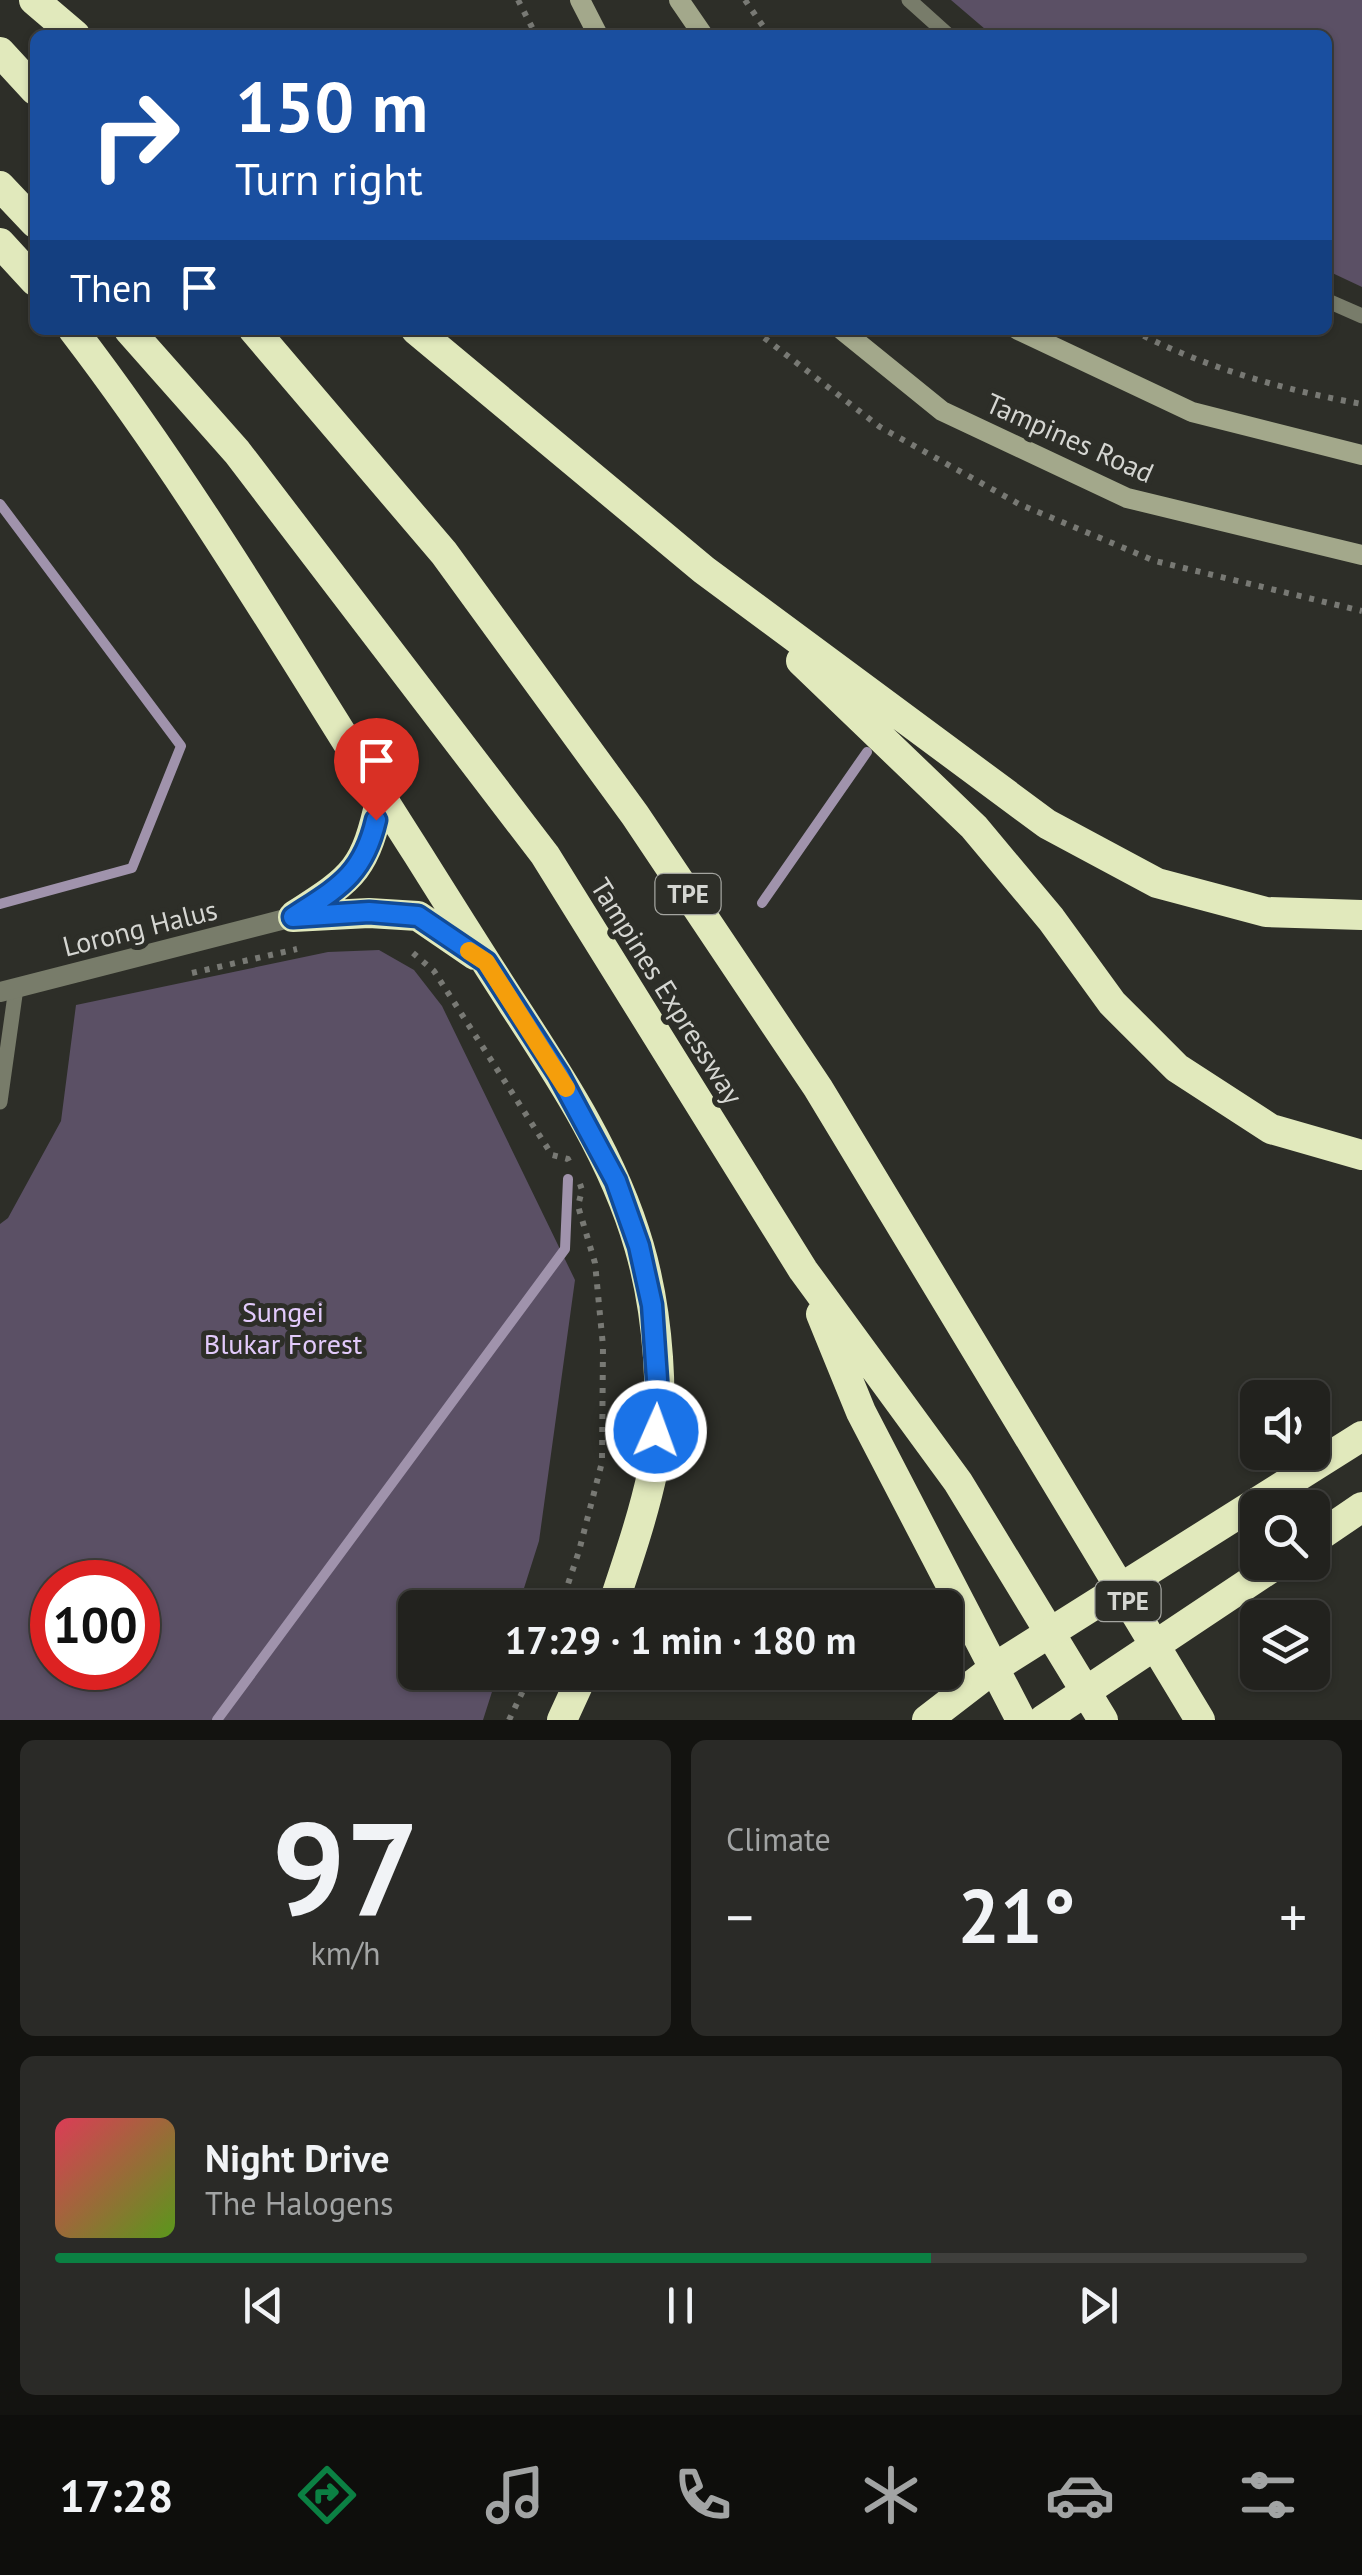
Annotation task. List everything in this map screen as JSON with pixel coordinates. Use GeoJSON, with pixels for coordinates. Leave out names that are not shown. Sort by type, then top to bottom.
{"type":"FeatureCollection","features":[{"type":"Feature","properties":{"kind":"highway"},"geometry":{"type":"LineString","coordinates":[[34,0],[69,30]]}},
{"type":"Feature","properties":{"kind":"highway"},"geometry":{"type":"LineString","coordinates":[[0,52],[30,85]]}},
{"type":"Feature","properties":{"kind":"highway"},"geometry":{"type":"LineString","coordinates":[[0,186],[30,219]]}},
{"type":"Feature","properties":{"kind":"highway"},"geometry":{"type":"LineString","coordinates":[[0,243],[30,276]]}},
{"type":"Feature","properties":{"kind":"highway"},"geometry":{"type":"LineString","coordinates":[[77,335],[143,421],[559,1075],[616,1181],[639,1246],[652,1305],[658,1394],[654,1468],[618,1590]]}},
{"type":"Feature","properties":{"kind":"highway","name":"Tampines Expressway"},"geometry":{"type":"LineString","coordinates":[[133,335],[237,452],[544,854],[803,1270],[958,1482],[1103,1720]]}},
{"type":"Feature","properties":{"kind":"highway","name":"TPE"},"geometry":{"type":"LineString","coordinates":[[258,335],[444,553],[635,815],[818,1088],[1200,1720]]}},
{"type":"Feature","properties":{"kind":"highway"},"geometry":{"type":"LineString","coordinates":[[422,335],[704,570],[1047,824],[1157,883],[1266,912],[1362,915]]}},
{"type":"Feature","properties":{"kind":"highway"},"geometry":{"type":"LineString","coordinates":[[704,570],[974,827],[1051,918],[1112,1003],[1177,1068],[1272,1129],[1362,1154]]}},
{"type":"Feature","properties":{"kind":"highway"},"geometry":{"type":"LineString","coordinates":[[293,917],[346,882],[370,844],[380,797]]}},
{"type":"Feature","properties":{"kind":"highway"},"geometry":{"type":"LineString","coordinates":[[293,917],[369,912],[418,916],[486,962]]}},
{"type":"Feature","properties":{"kind":"highway"},"geometry":{"type":"LineString","coordinates":[[803,1270],[862,1412],[1022,1720]]}},
{"type":"Feature","properties":{"kind":"highway"},"geometry":{"type":"LineString","coordinates":[[927,1720],[997,1666],[1362,1436]]}},
{"type":"Feature","properties":{"kind":"highway"},"geometry":{"type":"LineString","coordinates":[[1330,1528],[1362,1507]]}},
{"type":"Feature","properties":{"kind":"highway"},"geometry":{"type":"LineString","coordinates":[[1043,1720],[1253,1580]]}},
{"type":"Feature","properties":{"kind":"highway"},"geometry":{"type":"LineString","coordinates":[[562,1720],[576,1690]]}},
{"type":"Feature","properties":{"kind":"main road"},"geometry":{"type":"LineString","coordinates":[[580,0],[595,30]]}},
{"type":"Feature","properties":{"kind":"main road"},"geometry":{"type":"LineString","coordinates":[[679,0],[700,30]]}},
{"type":"Feature","properties":{"kind":"main road","name":"Tampines Road"},"geometry":{"type":"LineString","coordinates":[[848,335],[942,412],[1126,498],[1362,554]]}},
{"type":"Feature","properties":{"kind":"main road"},"geometry":{"type":"LineString","coordinates":[[1029,335],[1192,412],[1362,456]]}},
{"type":"Feature","properties":{"kind":"street","name":"Lorong Halus"},"geometry":{"type":"LineString","coordinates":[[8,990],[293,917]]}},
{"type":"Feature","properties":{"kind":"lane"},"geometry":{"type":"LineString","coordinates":[[909,0],[942,30]]}},
{"type":"Feature","properties":{"kind":"lane"},"geometry":{"type":"LineString","coordinates":[[1332,303],[1362,316]]}},
{"type":"Feature","properties":{"kind":"lane"},"geometry":{"type":"LineString","coordinates":[[0,1102],[8,990]]}},
{"type":"Feature","properties":{"kind":"path"},"geometry":{"type":"LineString","coordinates":[[518,0],[533,30]]}},
{"type":"Feature","properties":{"kind":"path"},"geometry":{"type":"LineString","coordinates":[[745,0],[765,30]]}},
{"type":"Feature","properties":{"kind":"path"},"geometry":{"type":"LineString","coordinates":[[760,335],[880,427],[1019,504],[1156,561],[1362,611]]}},
{"type":"Feature","properties":{"kind":"path"},"geometry":{"type":"LineString","coordinates":[[1142,335],[1290,391],[1362,404]]}},
{"type":"Feature","properties":{"kind":"path"},"geometry":{"type":"LineString","coordinates":[[402,943],[434,971],[552,1155],[568,1159],[582,1190],[578,1206],[596,1263],[603,1346],[602,1462],[566,1590]]}},
{"type":"Feature","properties":{"kind":"path"},"geometry":{"type":"LineString","coordinates":[[180,975],[310,946]]}},
{"type":"Feature","properties":{"kind":"path"},"geometry":{"type":"LineString","coordinates":[[509,1720],[523,1690]]}},
{"type":"Feature","properties":{"kind":"green space"},"geometry":{"type":"Polygon","coordinates":[[[951,0],[1362,0],[1362,287],[1332,273],[1332,30],[986,30],[951,0]]]}},
{"type":"Feature","properties":{"kind":"green space","name":"Sungei Blukar Forest"},"geometry":{"type":"Polygon","coordinates":[[[379,950],[414,970],[442,1006],[575,1280],[539,1541],[523,1590],[398,1590],[398,1690],[493,1690],[483,1720],[0,1720],[0,1224],[8,1218],[61,1121],[76,1005],[328,952],[379,950]]]}},
{"type":"Feature","properties":{"kind":"waterway"},"geometry":{"type":"LineString","coordinates":[[0,504],[181,746],[132,868],[0,904]]}},
{"type":"Feature","properties":{"kind":"waterway"},"geometry":{"type":"LineString","coordinates":[[762,903],[867,752]]}},
{"type":"Feature","properties":{"kind":"waterway"},"geometry":{"type":"LineString","coordinates":[[217,1720],[565,1249],[568,1179]]}},
{"type":"Feature","properties":{"kind":"slow traffic"},"geometry":{"type":"LineString","coordinates":[[469,951],[486,962],[566,1088]]}},
{"type":"Feature","properties":{"kind":"route"},"geometry":{"type":"LineString","coordinates":[[376,820],[370,844],[346,882],[293,917],[369,912],[418,916],[486,962],[559,1075],[616,1181],[639,1246],[652,1305],[658,1394],[656,1431]]}}]}
